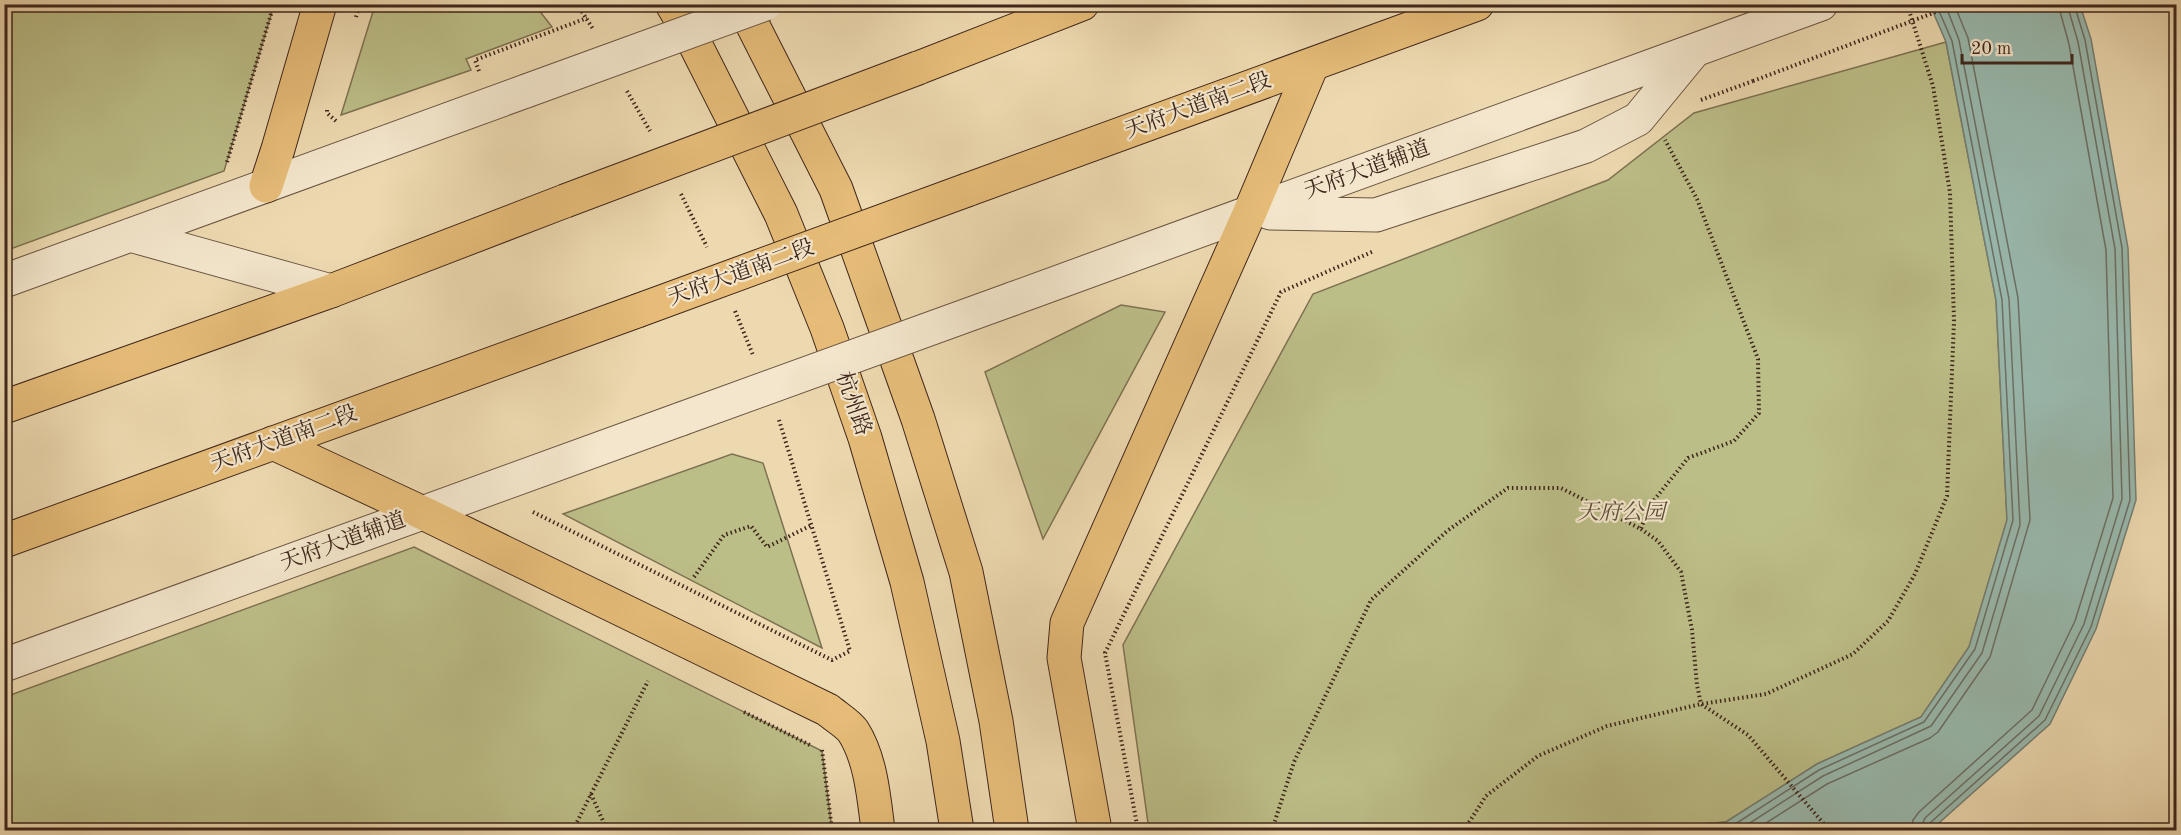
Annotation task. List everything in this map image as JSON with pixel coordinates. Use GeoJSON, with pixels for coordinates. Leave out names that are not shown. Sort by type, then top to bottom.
{"type":"FeatureCollection","features":[{"type":"Feature","properties":{"kind":"main road"},"geometry":{"type":"LineString","coordinates":[[266,186],[320,4]]}},
{"type":"Feature","properties":{"kind":"main road","name":"杭州路"},"geometry":{"type":"LineString","coordinates":[[672,4],[693,40],[781,214],[827,328],[865,438],[907,582],[943,741],[957,831]]}},
{"type":"Feature","properties":{"kind":"main road"},"geometry":{"type":"LineString","coordinates":[[742,4],[836,189],[918,419],[966,572],[996,722],[1012,831]]}},
{"type":"Feature","properties":{"kind":"main road"},"geometry":{"type":"LineString","coordinates":[[4,407],[331,291],[1082,4]]}},
{"type":"Feature","properties":{"kind":"main road","name":"天府大道南二段"},"geometry":{"type":"LineString","coordinates":[[4,541],[1477,4]]}},
{"type":"Feature","properties":{"kind":"main road"},"geometry":{"type":"LineString","coordinates":[[1095,831],[1064,658],[1067,623],[1250,212],[1312,65]]}},
{"type":"Feature","properties":{"kind":"main road"},"geometry":{"type":"LineString","coordinates":[[273,443],[423,513],[828,710],[852,730],[864,754],[878,831]]}},
{"type":"Feature","properties":{"kind":"street"},"geometry":{"type":"LineString","coordinates":[[4,281],[765,4]]}},
{"type":"Feature","properties":{"kind":"street","name":"天府大道辅道"},"geometry":{"type":"LineString","coordinates":[[4,666],[1821,4]]}},
{"type":"Feature","properties":{"kind":"street"},"geometry":{"type":"LineString","coordinates":[[1250,212],[1376,215],[1587,146],[1638,119],[1708,46]]}},
{"type":"Feature","properties":{"kind":"street"},"geometry":{"type":"LineString","coordinates":[[130,235],[331,291]]}},
{"type":"Feature","properties":{"kind":"path"},"geometry":{"type":"LineString","coordinates":[[224,171],[274,4]]}},
{"type":"Feature","properties":{"kind":"path"},"geometry":{"type":"LineString","coordinates":[[353,26],[360,4]]}},
{"type":"Feature","properties":{"kind":"path"},"geometry":{"type":"LineString","coordinates":[[1464,831],[1486,796],[1538,756],[1607,726],[1701,704],[1766,694],[1853,654],[1888,621],[1915,573],[1947,496],[1954,321],[1950,193],[1933,86],[1907,4]]}},
{"type":"Feature","properties":{"kind":"path"},"geometry":{"type":"LineString","coordinates":[[1692,104],[1957,4]]}},
{"type":"Feature","properties":{"kind":"path"},"geometry":{"type":"LineString","coordinates":[[475,60],[587,18]]}},
{"type":"Feature","properties":{"kind":"path"},"geometry":{"type":"LineString","coordinates":[[330,102],[327,113],[341,125]]}},
{"type":"Feature","properties":{"kind":"path"},"geometry":{"type":"LineString","coordinates":[[1638,119],[1657,126],[1697,199],[1758,359],[1759,413],[1734,441],[1688,458],[1650,505],[1641,529]]}},
{"type":"Feature","properties":{"kind":"path"},"geometry":{"type":"LineString","coordinates":[[1138,831],[1105,653],[1281,292],[1378,250]]}},
{"type":"Feature","properties":{"kind":"path"},"geometry":{"type":"LineString","coordinates":[[1272,831],[1294,762],[1371,600],[1447,531],[1508,488],[1561,488],[1641,529],[1658,541],[1681,572],[1692,630],[1701,704],[1748,735],[1829,831]]}},
{"type":"Feature","properties":{"kind":"path"},"geometry":{"type":"LineString","coordinates":[[694,577],[724,536],[751,526],[767,547],[812,525]]}},
{"type":"Feature","properties":{"kind":"path"},"geometry":{"type":"LineString","coordinates":[[573,831],[648,681]]}},
{"type":"Feature","properties":{"kind":"path"},"geometry":{"type":"LineString","coordinates":[[740,710],[822,751],[832,831]]}},
{"type":"Feature","properties":{"kind":"path"},"geometry":{"type":"LineString","coordinates":[[591,794],[608,831]]}},
{"type":"Feature","properties":{"kind":"green space"},"geometry":{"type":"Polygon","coordinates":[[[5,4],[274,5],[224,171],[5,251],[5,4]]]}},
{"type":"Feature","properties":{"kind":"green space"},"geometry":{"type":"Polygon","coordinates":[[[375,5],[535,5],[552,27],[466,59],[471,70],[341,115],[375,5]]]}},
{"type":"Feature","properties":{"kind":"green space","name":"天府公园"},"geometry":{"type":"Polygon","coordinates":[[[1946,42],[1996,300],[2007,520],[1969,647],[1921,717],[1817,764],[1726,822],[1629,830],[1149,830],[1123,645],[1313,294],[1608,180],[1694,113],[1946,42]]]}},
{"type":"Feature","properties":{"kind":"green space"},"geometry":{"type":"Polygon","coordinates":[[[1121,305],[1165,312],[1043,539],[985,372],[1121,305]]]}},
{"type":"Feature","properties":{"kind":"green space"},"geometry":{"type":"Polygon","coordinates":[[[732,454],[763,463],[822,648],[563,514],[732,454]]]}},
{"type":"Feature","properties":{"kind":"green space"},"geometry":{"type":"Polygon","coordinates":[[[414,547],[822,751],[832,830],[5,830],[5,697],[414,547]]]}},
{"type":"Feature","properties":{"kind":"water"},"geometry":{"type":"Polygon","coordinates":[[[1930,5],[2080,5],[2091,39],[2128,248],[2136,500],[2096,629],[2050,724],[1931,830],[1629,830],[1726,822],[1817,764],[1921,717],[1969,647],[2007,520],[1996,300],[1946,42],[1930,5]]]}}]}
